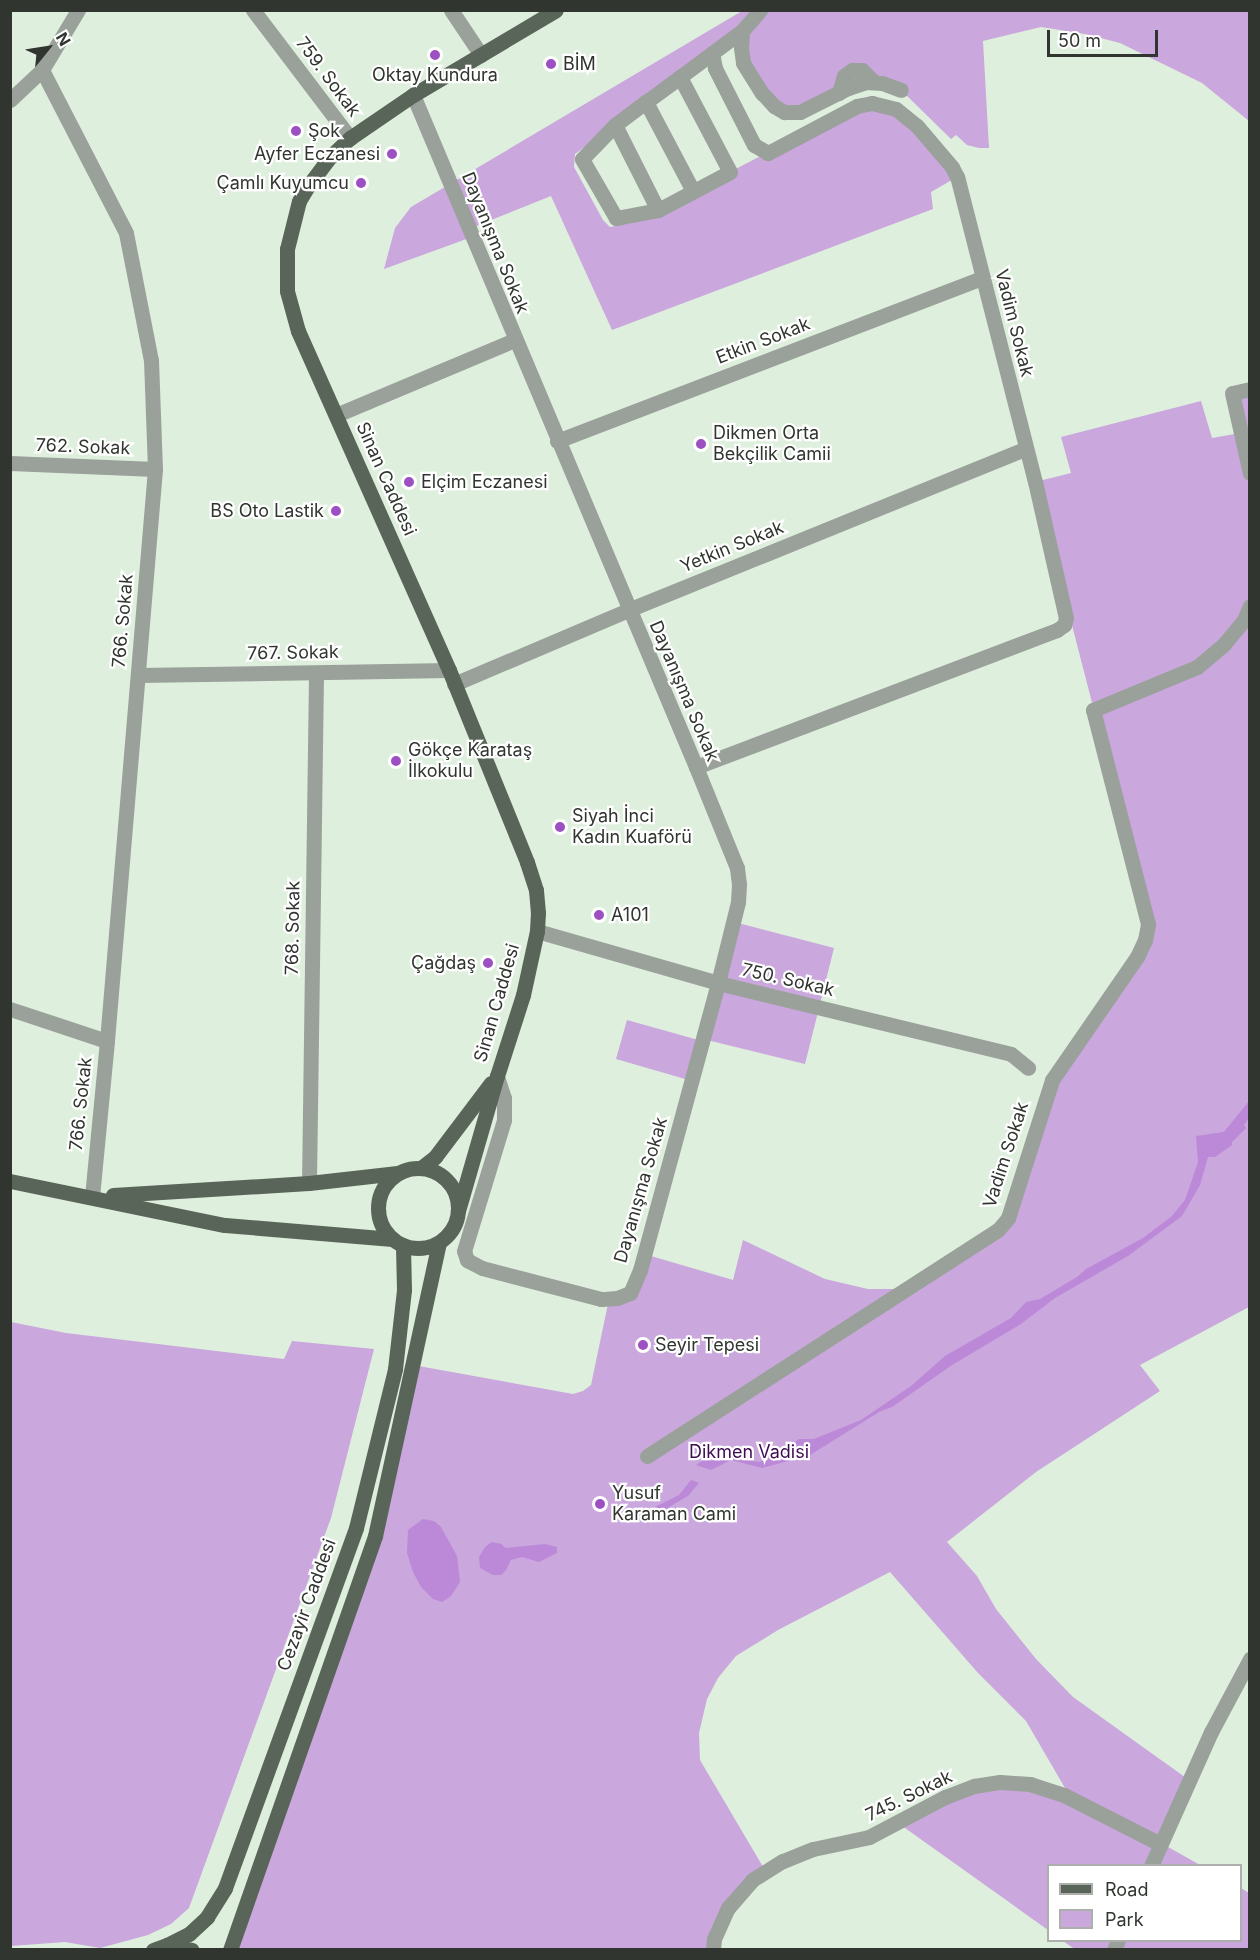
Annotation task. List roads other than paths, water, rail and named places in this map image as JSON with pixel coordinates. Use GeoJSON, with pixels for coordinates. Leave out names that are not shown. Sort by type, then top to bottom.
{"type":"FeatureCollection","features":[{"type":"Feature","properties":{"kind":"main road","name":"Sinan Caddesi"},"geometry":{"type":"LineString","coordinates":[[458,1212],[496,1076],[524,995],[537,931],[536,890],[527,862],[452,677],[298,331],[287,291],[286,270],[290,232],[299,201],[330,158],[350,138],[413,95],[556,10]]}},
{"type":"Feature","properties":{"kind":"main road","name":"Sinan Caddesi"},"geometry":{"type":"LineString","coordinates":[[421,1168],[435,1157],[496,1076]]}},
{"type":"Feature","properties":{"kind":"main road"},"geometry":{"type":"LineString","coordinates":[[10,1181],[225,1225],[397,1242],[427,1248],[439,1243],[452,1229],[458,1212],[458,1199],[444,1177],[421,1168],[309,1183],[92,1196]]}},
{"type":"Feature","properties":{"kind":"main road"},"geometry":{"type":"LineString","coordinates":[[397,1173],[387,1182],[378,1205],[379,1218],[397,1242]]}},
{"type":"Feature","properties":{"kind":"main road","name":"Cezayir Caddesi"},"geometry":{"type":"LineString","coordinates":[[156,1948],[189,1934],[201,1923],[225,1888],[356,1528],[395,1369],[404,1290],[397,1242]]}},
{"type":"Feature","properties":{"kind":"main road"},"geometry":{"type":"LineString","coordinates":[[230,1950],[375,1536],[412,1375],[426,1293],[439,1243]]}},
{"type":"Feature","properties":{"kind":"main road"},"geometry":{"type":"LineString","coordinates":[[156,1948],[192,1950]]}},
{"type":"Feature","properties":{"kind":"street"},"geometry":{"type":"LineString","coordinates":[[10,100],[42,70],[78,10]]}},
{"type":"Feature","properties":{"kind":"street","name":"759. Sokak"},"geometry":{"type":"LineString","coordinates":[[253,10],[350,138]]}},
{"type":"Feature","properties":{"kind":"street"},"geometry":{"type":"LineString","coordinates":[[451,10],[481,55]]}},
{"type":"Feature","properties":{"kind":"street"},"geometry":{"type":"LineString","coordinates":[[680,77],[730,172],[658,210],[616,218],[582,159],[615,125],[742,31],[760,10]]}},
{"type":"Feature","properties":{"kind":"street"},"geometry":{"type":"LineString","coordinates":[[742,31],[743,63],[774,106],[784,112],[800,112],[839,93],[844,76],[852,70],[862,70],[873,82],[901,90]]}},
{"type":"Feature","properties":{"kind":"street","name":"Vadim Sokak"},"geometry":{"type":"LineString","coordinates":[[696,767],[1057,630],[1064,625],[1066,618],[957,177],[952,167],[916,126],[896,109],[872,103],[857,106],[768,153],[754,145],[715,68],[712,54]]}},
{"type":"Feature","properties":{"kind":"street","name":"766. Sokak"},"geometry":{"type":"LineString","coordinates":[[42,70],[126,233],[151,360],[155,469],[108,1041],[92,1196]]}},
{"type":"Feature","properties":{"kind":"street","name":"Dayanışma Sokak"},"geometry":{"type":"LineString","coordinates":[[413,95],[514,340],[696,767],[737,868],[740,884],[738,902],[718,983],[640,1270],[630,1293],[601,1299],[482,1268],[467,1260],[464,1251],[505,1114],[504,1098],[496,1076]]}},
{"type":"Feature","properties":{"kind":"street"},"geometry":{"type":"LineString","coordinates":[[646,102],[693,191]]}},
{"type":"Feature","properties":{"kind":"street"},"geometry":{"type":"LineString","coordinates":[[615,125],[658,210]]}},
{"type":"Feature","properties":{"kind":"street","name":"Etkin Sokak"},"geometry":{"type":"LineString","coordinates":[[557,441],[982,278]]}},
{"type":"Feature","properties":{"kind":"street"},"geometry":{"type":"LineString","coordinates":[[336,415],[514,340]]}},
{"type":"Feature","properties":{"kind":"street"},"geometry":{"type":"LineString","coordinates":[[1250,389],[1232,393],[1250,473]]}},
{"type":"Feature","properties":{"kind":"street","name":"Yetkin Sokak"},"geometry":{"type":"LineString","coordinates":[[452,677],[628,610],[1025,449]]}},
{"type":"Feature","properties":{"kind":"street","name":"762. Sokak"},"geometry":{"type":"LineString","coordinates":[[10,463],[155,469]]}},
{"type":"Feature","properties":{"kind":"street","name":"Vadim Sokak"},"geometry":{"type":"LineString","coordinates":[[647,1456],[998,1230],[1008,1218],[1052,1080],[1137,957],[1145,940],[1148,924],[1094,710],[1197,667],[1224,644],[1244,620],[1250,606]]}},
{"type":"Feature","properties":{"kind":"street","name":"767. Sokak"},"geometry":{"type":"LineString","coordinates":[[138,675],[316,673],[452,677]]}},
{"type":"Feature","properties":{"kind":"street","name":"768. Sokak"},"geometry":{"type":"LineString","coordinates":[[309,1183],[316,673]]}},
{"type":"Feature","properties":{"kind":"street","name":"750. Sokak"},"geometry":{"type":"LineString","coordinates":[[537,931],[718,983],[1011,1054],[1028,1068]]}},
{"type":"Feature","properties":{"kind":"street"},"geometry":{"type":"LineString","coordinates":[[10,1009],[108,1041]]}},
{"type":"Feature","properties":{"kind":"street"},"geometry":{"type":"LineString","coordinates":[[1152,1864],[1211,1732],[1250,1659]]}},
{"type":"Feature","properties":{"kind":"street","name":"745. Sokak"},"geometry":{"type":"LineString","coordinates":[[712,1950],[714,1939],[728,1908],[752,1880],[774,1866],[813,1849],[869,1838],[945,1797],[974,1786],[999,1782],[1030,1784],[1064,1795],[1160,1844]]}},
{"type":"Feature","properties":{"kind":"place","name":"Oktay Kundura"},"geometry":{"type":"Point","coordinates":[435,55]}},
{"type":"Feature","properties":{"kind":"place","name":"BİM"},"geometry":{"type":"Point","coordinates":[551,64]}},
{"type":"Feature","properties":{"kind":"place","name":"Şok"},"geometry":{"type":"Point","coordinates":[296,131]}},
{"type":"Feature","properties":{"kind":"place","name":"Ayfer Eczanesi"},"geometry":{"type":"Point","coordinates":[392,154]}},
{"type":"Feature","properties":{"kind":"place","name":"Çamlı Kuyumcu"},"geometry":{"type":"Point","coordinates":[361,183]}},
{"type":"Feature","properties":{"kind":"place","name":"Dikmen Orta Bekçilik Camii"},"geometry":{"type":"Point","coordinates":[701,444]}},
{"type":"Feature","properties":{"kind":"place","name":"Elçim Eczanesi"},"geometry":{"type":"Point","coordinates":[409,482]}},
{"type":"Feature","properties":{"kind":"place","name":"BS Oto Lastik"},"geometry":{"type":"Point","coordinates":[336,511]}},
{"type":"Feature","properties":{"kind":"place","name":"Gökçe Karataş İlkokulu"},"geometry":{"type":"Point","coordinates":[396,761]}},
{"type":"Feature","properties":{"kind":"place","name":"Siyah İnci Kadın Kuaförü"},"geometry":{"type":"Point","coordinates":[560,827]}},
{"type":"Feature","properties":{"kind":"place","name":"A101"},"geometry":{"type":"Point","coordinates":[599,915]}},
{"type":"Feature","properties":{"kind":"place","name":"Çağdaş"},"geometry":{"type":"Point","coordinates":[488,963]}},
{"type":"Feature","properties":{"kind":"place","name":"Seyir Tepesi"},"geometry":{"type":"Point","coordinates":[643,1345]}},
{"type":"Feature","properties":{"kind":"place","name":"Yusuf Karaman Cami"},"geometry":{"type":"Point","coordinates":[600,1504]}},
{"type":"Feature","properties":{"kind":"park label","name":"Dikmen Vadisi"},"geometry":{"type":"Point","coordinates":[749,1452]}}]}
